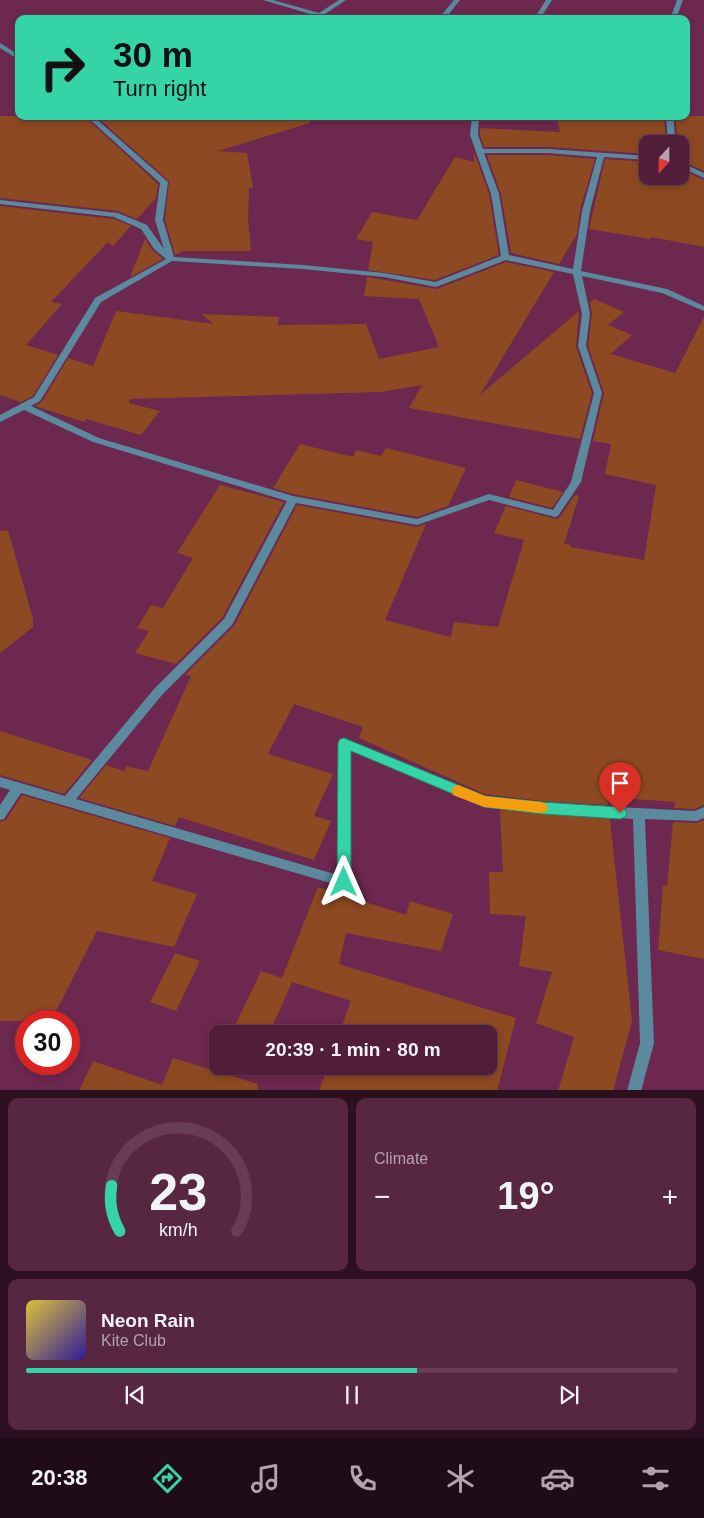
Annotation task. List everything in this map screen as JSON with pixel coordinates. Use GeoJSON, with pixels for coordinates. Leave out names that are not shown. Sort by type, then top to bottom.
{"type":"FeatureCollection","features":[{"type":"Feature","properties":{"kind":"street"},"geometry":{"type":"LineString","coordinates":[[266,0],[320,15],[343,0]]}},
{"type":"Feature","properties":{"kind":"street"},"geometry":{"type":"LineString","coordinates":[[444,15],[457,0]]}},
{"type":"Feature","properties":{"kind":"street"},"geometry":{"type":"LineString","coordinates":[[539,15],[548,0]]}},
{"type":"Feature","properties":{"kind":"street"},"geometry":{"type":"LineString","coordinates":[[674,15],[680,0]]}},
{"type":"Feature","properties":{"kind":"street"},"geometry":{"type":"LineString","coordinates":[[0,45],[15,55]]}},
{"type":"Feature","properties":{"kind":"street"},"geometry":{"type":"LineString","coordinates":[[94,120],[164,182],[159,220],[171,259]]}},
{"type":"Feature","properties":{"kind":"street"},"geometry":{"type":"LineString","coordinates":[[476,120],[474,135],[494,194],[505,257]]}},
{"type":"Feature","properties":{"kind":"street"},"geometry":{"type":"LineString","coordinates":[[669,120],[671,135]]}},
{"type":"Feature","properties":{"kind":"street"},"geometry":{"type":"LineString","coordinates":[[480,151],[601,154],[639,157]]}},
{"type":"Feature","properties":{"kind":"street"},"geometry":{"type":"LineString","coordinates":[[24,406],[96,440],[293,499],[417,522],[489,497],[555,514],[576,482],[598,393],[582,346],[586,314],[577,272],[586,211],[601,154]]}},
{"type":"Feature","properties":{"kind":"street"},"geometry":{"type":"LineString","coordinates":[[689,168],[704,176]]}},
{"type":"Feature","properties":{"kind":"street"},"geometry":{"type":"LineString","coordinates":[[0,202],[115,215],[144,227],[156,247],[171,259]]}},
{"type":"Feature","properties":{"kind":"street"},"geometry":{"type":"LineString","coordinates":[[0,419],[38,399],[98,300],[171,259],[303,267],[375,274],[436,285],[505,257],[664,291],[704,309]]}},
{"type":"Feature","properties":{"kind":"street"},"geometry":{"type":"LineString","coordinates":[[67,802],[158,692],[228,622],[293,499]]}},
{"type":"Feature","properties":{"kind":"street"},"geometry":{"type":"LineString","coordinates":[[0,782],[344,882],[344,743],[484,802],[542,808],[639,814],[697,816],[704,812]]}},
{"type":"Feature","properties":{"kind":"street"},"geometry":{"type":"LineString","coordinates":[[0,815],[18,788]]}},
{"type":"Feature","properties":{"kind":"street"},"geometry":{"type":"LineString","coordinates":[[634,1090],[647,1042],[639,814]]}},
{"type":"Feature","properties":{"kind":"building"},"geometry":{"type":"Polygon","coordinates":[[[0,116],[15,116],[15,120],[88,120],[158,184],[156,198],[137,219],[118,211],[0,198],[0,116]]]}},
{"type":"Feature","properties":{"kind":"building"},"geometry":{"type":"Polygon","coordinates":[[[690,116],[704,116],[704,171],[689,164],[689,135],[677,135],[675,120],[690,120],[690,116]]]}},
{"type":"Feature","properties":{"kind":"building"},"geometry":{"type":"Polygon","coordinates":[[[100,120],[310,120],[310,123],[218,151],[247,153],[253,188],[249,188],[248,220],[251,251],[183,251],[175,255],[165,220],[169,181],[100,120]]]}},
{"type":"Feature","properties":{"kind":"building"},"geometry":{"type":"Polygon","coordinates":[[[557,120],[664,120],[665,135],[639,135],[639,153],[548,147],[484,147],[480,128],[560,132],[557,120]]]}},
{"type":"Feature","properties":{"kind":"building"},"geometry":{"type":"Polygon","coordinates":[[[474,152],[489,194],[499,255],[435,280],[368,270],[373,242],[356,239],[372,212],[417,220],[455,157],[474,162],[474,152]]]}},
{"type":"Feature","properties":{"kind":"building"},"geometry":{"type":"Polygon","coordinates":[[[487,155],[548,155],[595,159],[580,210],[577,234],[559,264],[511,253],[501,194],[487,155]]]}},
{"type":"Feature","properties":{"kind":"building"},"geometry":{"type":"Polygon","coordinates":[[[605,159],[639,161],[639,185],[689,185],[689,173],[704,180],[704,247],[651,237],[650,239],[589,229],[605,159]]]}},
{"type":"Feature","properties":{"kind":"building"},"geometry":{"type":"Polygon","coordinates":[[[0,206],[114,219],[131,226],[113,246],[108,242],[51,302],[62,304],[26,345],[58,355],[33,396],[21,402],[0,395],[0,206]]]}},
{"type":"Feature","properties":{"kind":"building"},"geometry":{"type":"Polygon","coordinates":[[[145,239],[152,250],[163,259],[130,277],[145,239]]]}},
{"type":"Feature","properties":{"kind":"building"},"geometry":{"type":"Polygon","coordinates":[[[506,262],[554,272],[480,395],[579,311],[576,347],[592,393],[580,439],[409,408],[422,385],[380,392],[130,399],[129,403],[160,411],[141,435],[86,419],[84,422],[35,406],[42,402],[68,358],[93,366],[116,311],[214,324],[201,314],[279,317],[278,325],[366,324],[379,359],[439,347],[419,299],[364,296],[367,277],[437,289],[506,262]]]}},
{"type":"Feature","properties":{"kind":"building"},"geometry":{"type":"Polygon","coordinates":[[[594,299],[624,312],[608,325],[632,335],[611,354],[675,373],[704,317],[704,805],[695,809],[674,808],[675,802],[607,797],[608,805],[542,801],[485,794],[359,738],[363,727],[294,704],[268,754],[333,774],[314,816],[331,821],[314,860],[179,817],[175,826],[79,798],[106,765],[124,771],[126,766],[148,771],[191,676],[185,675],[234,626],[297,505],[417,527],[426,524],[385,620],[451,637],[454,622],[498,627],[524,540],[494,533],[506,506],[556,519],[560,517],[575,495],[579,496],[564,544],[571,545],[570,547],[644,560],[656,485],[605,474],[611,444],[593,441],[604,393],[588,346],[592,314],[590,303],[594,299]]]}},
{"type":"Feature","properties":{"kind":"building"},"geometry":{"type":"Polygon","coordinates":[[[300,444],[353,457],[356,450],[381,456],[386,448],[466,468],[448,506],[417,517],[293,494],[273,488],[300,444]]]}},
{"type":"Feature","properties":{"kind":"building"},"geometry":{"type":"Polygon","coordinates":[[[516,480],[563,492],[552,508],[509,497],[516,480]]]}},
{"type":"Feature","properties":{"kind":"building"},"geometry":{"type":"Polygon","coordinates":[[[220,485],[284,502],[222,618],[176,664],[135,653],[149,631],[137,628],[151,605],[163,608],[193,558],[177,553],[220,485]]]}},
{"type":"Feature","properties":{"kind":"building"},"geometry":{"type":"Polygon","coordinates":[[[8,530],[33,619],[33,627],[0,653],[0,531],[8,530]]]}},
{"type":"Feature","properties":{"kind":"building"},"geometry":{"type":"Polygon","coordinates":[[[0,731],[92,760],[64,794],[0,775],[0,731]]]}},
{"type":"Feature","properties":{"kind":"building"},"geometry":{"type":"Polygon","coordinates":[[[22,795],[170,838],[152,881],[197,894],[174,947],[97,931],[57,1010],[15,1010],[15,1021],[0,1021],[0,822],[6,820],[22,795]]]}},
{"type":"Feature","properties":{"kind":"building"},"geometry":{"type":"Polygon","coordinates":[[[500,810],[610,819],[632,1021],[613,1090],[558,1090],[574,1037],[536,1023],[552,972],[519,966],[526,916],[490,914],[489,872],[503,872],[500,810]]]}},
{"type":"Feature","properties":{"kind":"building"},"geometry":{"type":"Polygon","coordinates":[[[704,820],[704,959],[658,950],[663,886],[667,886],[673,822],[697,823],[704,820]]]}},
{"type":"Feature","properties":{"kind":"building"},"geometry":{"type":"Polygon","coordinates":[[[318,887],[406,915],[410,901],[453,914],[441,951],[346,933],[339,964],[516,1018],[497,1090],[319,1090],[325,1075],[497,1075],[497,1025],[342,1025],[351,1001],[292,982],[273,1025],[235,1025],[261,971],[282,978],[318,887]]]}},
{"type":"Feature","properties":{"kind":"building"},"geometry":{"type":"Polygon","coordinates":[[[175,953],[200,961],[176,1011],[150,1002],[175,953]]]}},
{"type":"Feature","properties":{"kind":"building"},"geometry":{"type":"Polygon","coordinates":[[[173,1058],[209,1069],[209,1075],[229,1075],[258,1084],[257,1090],[79,1090],[93,1061],[162,1085],[173,1058]]]}},
{"type":"Feature","properties":{"kind":"slow traffic"},"geometry":{"type":"LineString","coordinates":[[458,791],[484,802],[541,808]]}},
{"type":"Feature","properties":{"kind":"route"},"geometry":{"type":"LineString","coordinates":[[344,882],[344,743],[484,802],[620,813]]}}]}
